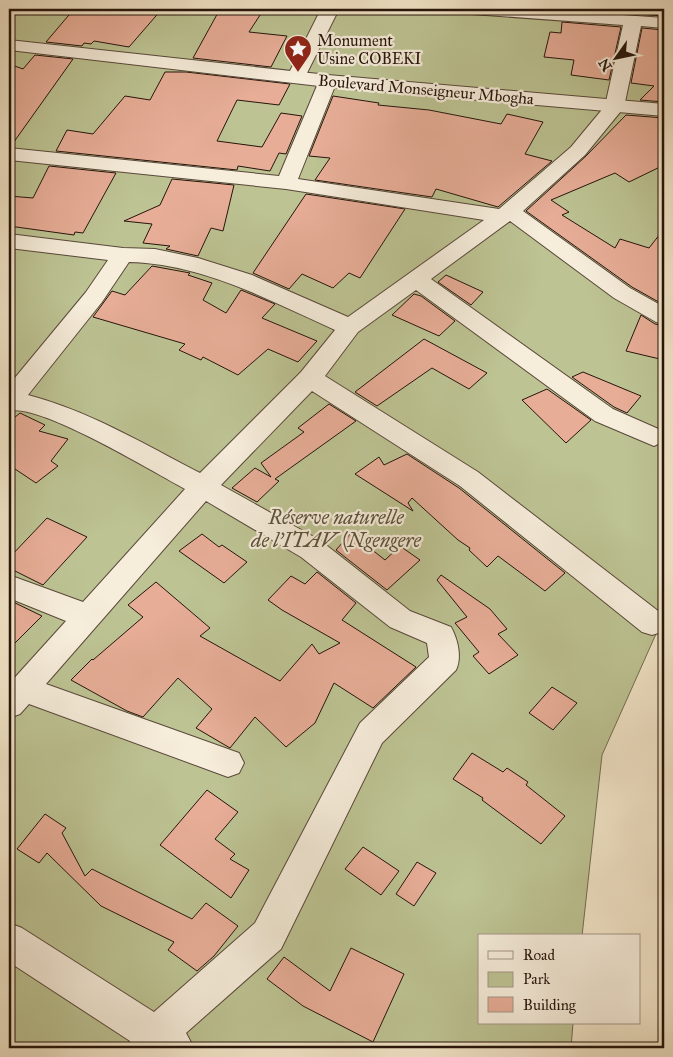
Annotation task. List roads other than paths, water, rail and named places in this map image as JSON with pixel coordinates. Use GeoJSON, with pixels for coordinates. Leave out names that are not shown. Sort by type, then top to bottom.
{"type":"FeatureCollection","features":[{"type":"Feature","properties":{"kind":"street"},"geometry":{"type":"LineString","coordinates":[[296,77],[330,9]]}},
{"type":"Feature","properties":{"kind":"street"},"geometry":{"type":"LineString","coordinates":[[472,9],[664,23]]}},
{"type":"Feature","properties":{"kind":"street"},"geometry":{"type":"LineString","coordinates":[[228,763],[16,697],[89,618],[203,487],[310,378],[350,327],[415,278],[506,214],[578,151],[614,107],[633,21]]}},
{"type":"Feature","properties":{"kind":"street","name":"Boulevard Monseigneur Mbogha"},"geometry":{"type":"LineString","coordinates":[[9,45],[328,81],[664,110]]}},
{"type":"Feature","properties":{"kind":"street"},"geometry":{"type":"LineString","coordinates":[[286,183],[328,81]]}},
{"type":"Feature","properties":{"kind":"street"},"geometry":{"type":"LineString","coordinates":[[9,154],[286,183],[506,214],[622,293],[664,317]]}},
{"type":"Feature","properties":{"kind":"street"},"geometry":{"type":"LineString","coordinates":[[9,241],[123,255],[155,256],[198,266],[244,280],[350,327]]}},
{"type":"Feature","properties":{"kind":"street"},"geometry":{"type":"LineString","coordinates":[[9,941],[158,1044],[268,936],[371,733],[444,661],[441,636],[400,619],[311,549],[116,440],[55,412],[10,400],[94,297],[123,255]]}},
{"type":"Feature","properties":{"kind":"street"},"geometry":{"type":"LineString","coordinates":[[415,278],[597,410],[654,437]]}},
{"type":"Feature","properties":{"kind":"street"},"geometry":{"type":"LineString","coordinates":[[310,378],[469,479],[652,622]]}},
{"type":"Feature","properties":{"kind":"street"},"geometry":{"type":"LineString","coordinates":[[9,586],[89,618]]}},
{"type":"Feature","properties":{"kind":"place","name":"Monument Usine COBEKI"},"geometry":{"type":"Point","coordinates":[298,73]}},
{"type":"Feature","properties":{"kind":"park label","name":"Réserve naturelle de l'ITAV (Ngengere"},"geometry":{"type":"Point","coordinates":[336,528]}}]}
